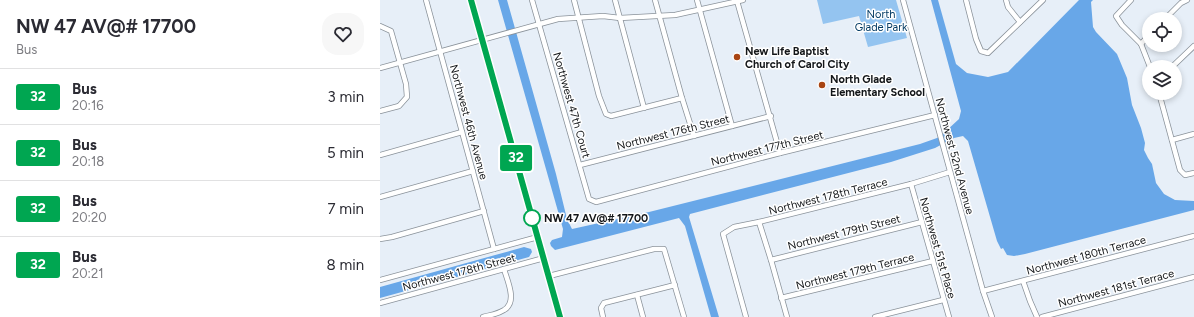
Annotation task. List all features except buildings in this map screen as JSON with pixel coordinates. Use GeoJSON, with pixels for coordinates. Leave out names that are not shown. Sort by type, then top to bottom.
{"type":"FeatureCollection","features":[{"type":"Feature","properties":{"kind":"main road"},"geometry":{"type":"LineString","coordinates":[[471,0],[560,317]]}},
{"type":"Feature","properties":{"kind":"street","name":"Northwest 46th Avenue"},"geometry":{"type":"LineString","coordinates":[[426,0],[494,249]]}},
{"type":"Feature","properties":{"kind":"street","name":"Northwest 47th Court"},"geometry":{"type":"LineString","coordinates":[[532,0],[589,199],[596,202],[604,200]]}},
{"type":"Feature","properties":{"kind":"street"},"geometry":{"type":"LineString","coordinates":[[574,0],[599,96],[606,114],[611,116],[682,98]]}},
{"type":"Feature","properties":{"kind":"street"},"geometry":{"type":"LineString","coordinates":[[615,0],[644,108]]}},
{"type":"Feature","properties":{"kind":"street"},"geometry":{"type":"LineString","coordinates":[[655,0],[694,136]]}},
{"type":"Feature","properties":{"kind":"street"},"geometry":{"type":"LineString","coordinates":[[697,0],[732,126]]}},
{"type":"Feature","properties":{"kind":"street","name":"Northwest 52nd Avenue"},"geometry":{"type":"LineString","coordinates":[[903,0],[983,292],[992,317]]}},
{"type":"Feature","properties":{"kind":"street"},"geometry":{"type":"LineString","coordinates":[[966,0],[976,39],[981,51],[988,54],[1043,0]]}},
{"type":"Feature","properties":{"kind":"street"},"geometry":{"type":"LineString","coordinates":[[1006,0],[1008,7],[1020,22]]}},
{"type":"Feature","properties":{"kind":"street"},"geometry":{"type":"LineString","coordinates":[[1131,0],[1116,16],[1122,25],[1141,44],[1147,60]]}},
{"type":"Feature","properties":{"kind":"street"},"geometry":{"type":"LineString","coordinates":[[1172,12],[1181,3],[1187,0]]}},
{"type":"Feature","properties":{"kind":"street"},"geometry":{"type":"LineString","coordinates":[[380,68],[440,50],[558,19],[603,16],[620,18],[675,16],[740,1],[780,153]]}},
{"type":"Feature","properties":{"kind":"street"},"geometry":{"type":"LineString","coordinates":[[380,26],[391,31],[406,84],[407,97],[399,106],[380,111]]}},
{"type":"Feature","properties":{"kind":"street"},"geometry":{"type":"LineString","coordinates":[[1179,60],[1194,46]]}},
{"type":"Feature","properties":{"kind":"street"},"geometry":{"type":"LineString","coordinates":[[1161,100],[1180,170],[1185,176],[1194,173]]}},
{"type":"Feature","properties":{"kind":"street","name":"Northwest 177th Street"},"geometry":{"type":"LineString","coordinates":[[604,200],[780,153],[935,115]]}},
{"type":"Feature","properties":{"kind":"street","name":"Northwest 176th Street"},"geometry":{"type":"LineString","coordinates":[[580,165],[771,116]]}},
{"type":"Feature","properties":{"kind":"street"},"geometry":{"type":"LineString","coordinates":[[380,155],[462,132]]}},
{"type":"Feature","properties":{"kind":"street"},"geometry":{"type":"LineString","coordinates":[[1172,140],[1194,134]]}},
{"type":"Feature","properties":{"kind":"street"},"geometry":{"type":"LineString","coordinates":[[380,197],[473,171]]}},
{"type":"Feature","properties":{"kind":"street","name":"Northwest 178th Terrace"},"geometry":{"type":"LineString","coordinates":[[746,317],[723,234],[734,227],[911,184],[950,172]]}},
{"type":"Feature","properties":{"kind":"street","name":"Northwest 51st Place"},"geometry":{"type":"LineString","coordinates":[[911,184],[949,317]]}},
{"type":"Feature","properties":{"kind":"street"},"geometry":{"type":"LineString","coordinates":[[380,239],[484,211]]}},
{"type":"Feature","properties":{"kind":"street"},"geometry":{"type":"LineString","coordinates":[[759,222],[787,317]]}},
{"type":"Feature","properties":{"kind":"street","name":"Northwest 179th Street"},"geometry":{"type":"LineString","coordinates":[[771,260],[922,222]]}},
{"type":"Feature","properties":{"kind":"street","name":"Northwest 180th Terrace"},"geometry":{"type":"LineString","coordinates":[[983,292],[1023,280],[1194,236]]}},
{"type":"Feature","properties":{"kind":"street","name":"Northwest 178th Street"},"geometry":{"type":"LineString","coordinates":[[380,280],[538,237]]}},
{"type":"Feature","properties":{"kind":"street"},"geometry":{"type":"LineString","coordinates":[[549,276],[654,249],[664,250],[684,317]]}},
{"type":"Feature","properties":{"kind":"street","name":"Northwest 178th Street"},"geometry":{"type":"LineString","coordinates":[[380,303],[544,258]]}},
{"type":"Feature","properties":{"kind":"street","name":"Northwest 179th Terrace"},"geometry":{"type":"LineString","coordinates":[[781,298],[933,261]]}},
{"type":"Feature","properties":{"kind":"street"},"geometry":{"type":"LineString","coordinates":[[483,317],[505,310],[510,305],[511,295],[504,269]]}},
{"type":"Feature","properties":{"kind":"street","name":"Northwest 181st Terrace"},"geometry":{"type":"LineString","coordinates":[[1042,317],[1194,277]]}},
{"type":"Feature","properties":{"kind":"street"},"geometry":{"type":"LineString","coordinates":[[1023,280],[1037,317]]}},
{"type":"Feature","properties":{"kind":"street"},"geometry":{"type":"LineString","coordinates":[[603,317],[601,308],[604,303],[675,285]]}},
{"type":"Feature","properties":{"kind":"street"},"geometry":{"type":"LineString","coordinates":[[637,294],[643,317]]}},
{"type":"Feature","properties":{"kind":"street"},"geometry":{"type":"LineString","coordinates":[[875,317],[943,300]]}},
{"type":"Feature","properties":{"kind":"green space","name":"North Glade Park"},"geometry":{"type":"Polygon","coordinates":[[[817,0],[896,0],[907,38],[868,47],[859,16],[823,24],[817,0]]]}},
{"type":"Feature","properties":{"kind":"shaded area"},"geometry":{"type":"Polygon","coordinates":[[[498,0],[507,0],[556,174],[567,219],[572,229],[649,212],[920,144],[937,138],[959,119],[961,111],[931,0],[938,0],[956,64],[967,73],[988,77],[1008,72],[1079,0],[1093,0],[1091,2],[1093,27],[1117,54],[1127,78],[1132,105],[1145,143],[1144,150],[1152,164],[1156,183],[1164,194],[1175,200],[1194,201],[1194,210],[1025,254],[1014,256],[1007,255],[1003,248],[1001,249],[997,241],[968,141],[963,136],[954,138],[935,148],[891,162],[690,214],[689,217],[719,317],[711,317],[685,226],[679,218],[555,250],[551,246],[550,243],[552,240],[562,237],[563,229],[498,0]]]}},
{"type":"Feature","properties":{"kind":"shaded area"},"geometry":{"type":"Polygon","coordinates":[[[524,247],[531,249],[532,252],[529,257],[380,298],[380,287],[524,247]]]}},
{"type":"Feature","properties":{"kind":"bus line","name":"32"},"geometry":{"type":"LineString","coordinates":[[471,0],[560,317]]}},
{"type":"Feature","properties":{"kind":"place","name":"New Life Baptist Church of Carol City"},"geometry":{"type":"Point","coordinates":[737,57]}},
{"type":"Feature","properties":{"kind":"place","name":"North Glade Elementary School"},"geometry":{"type":"Point","coordinates":[822,85]}},
{"type":"Feature","properties":{"kind":"place","name":"NW 47 AV@# 17700"},"geometry":{"type":"Point","coordinates":[532,218]}}]}
